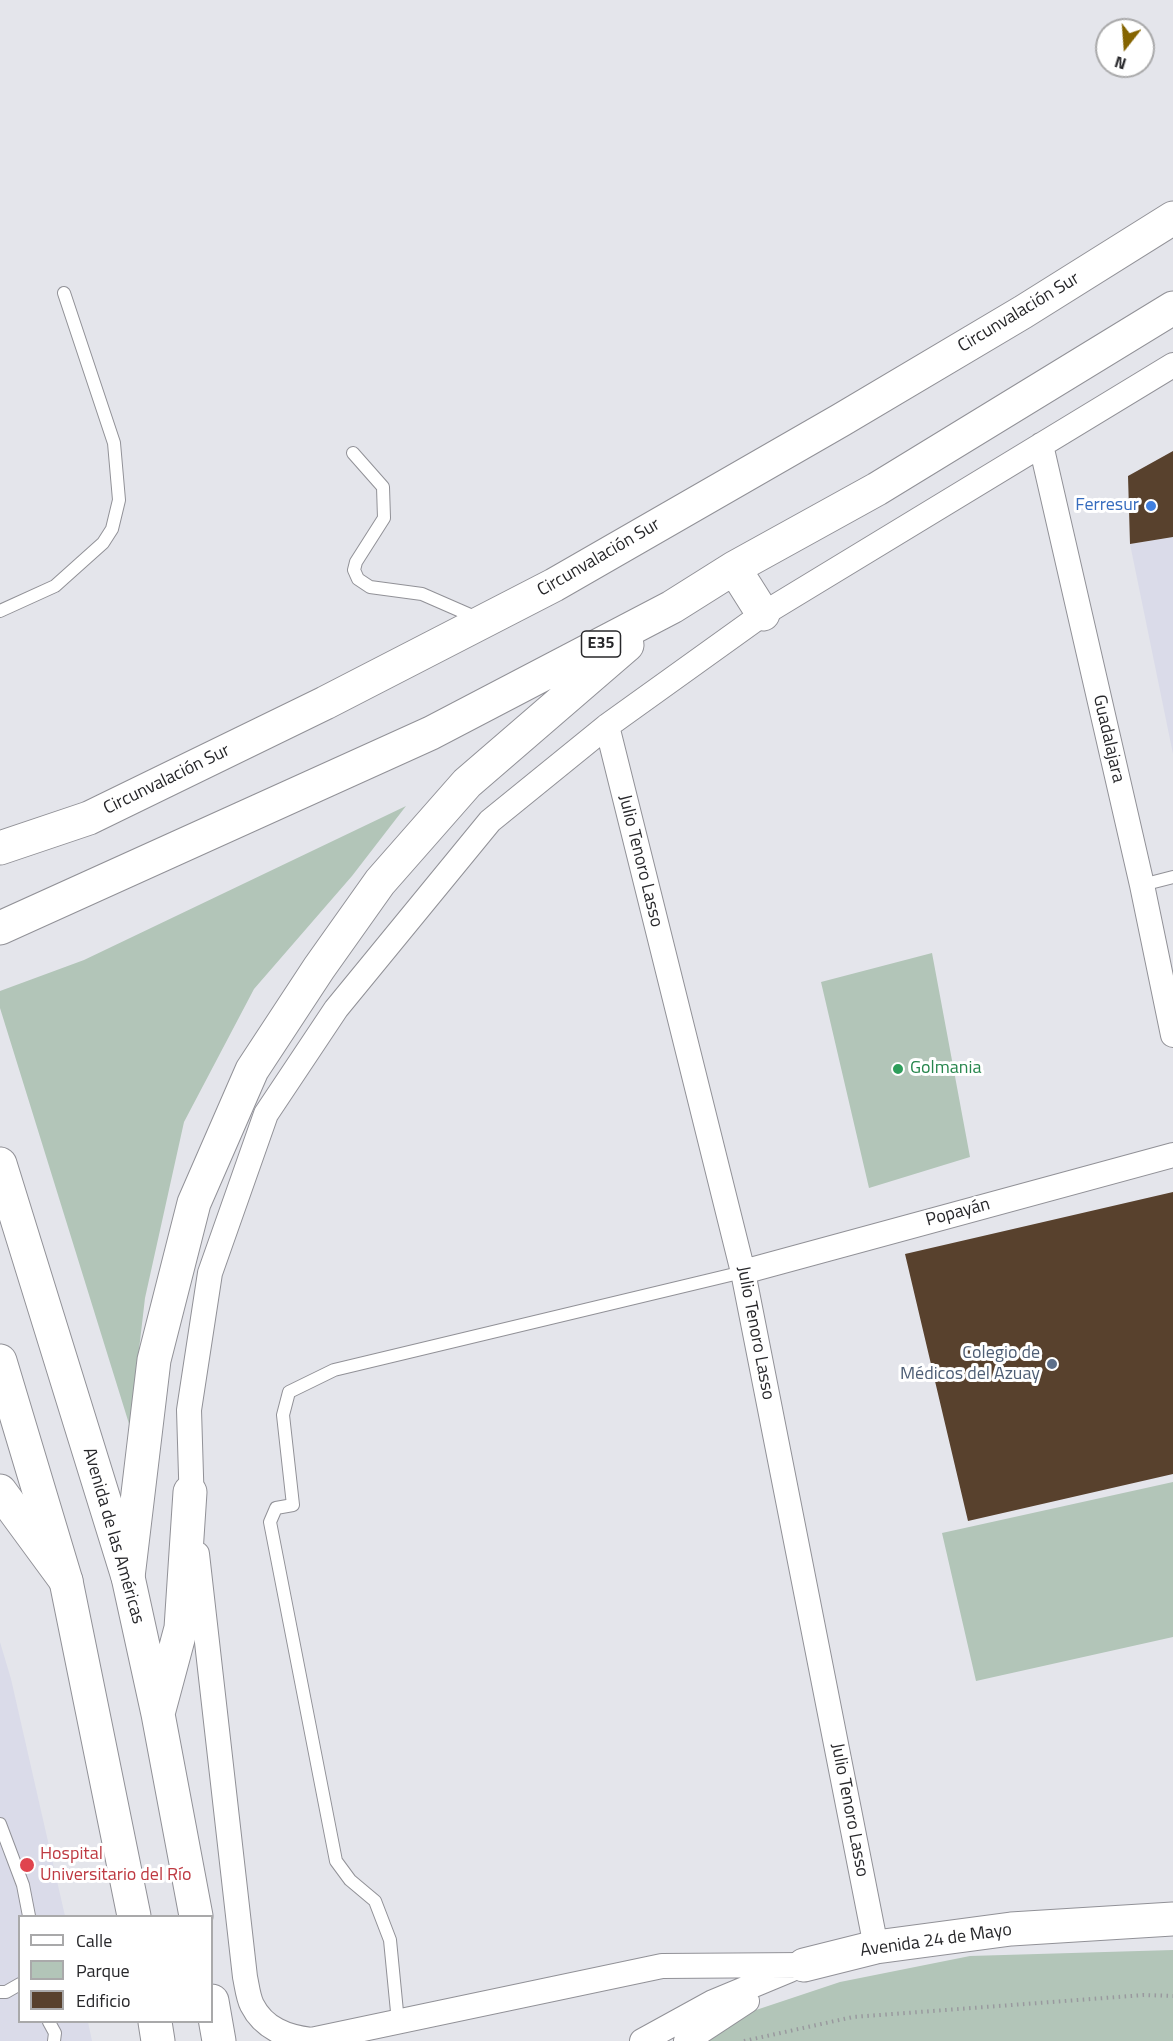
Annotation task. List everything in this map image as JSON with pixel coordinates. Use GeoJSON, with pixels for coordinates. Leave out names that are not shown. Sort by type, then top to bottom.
{"type":"FeatureCollection","features":[{"type":"Feature","properties":{"kind":"main road","name":"Circunvalación Sur"},"geometry":{"type":"LineString","coordinates":[[0,849],[89,818],[325,703],[554,585],[842,420],[1023,312],[1173,218]]}},
{"type":"Feature","properties":{"kind":"main road","name":"E35"},"geometry":{"type":"LineString","coordinates":[[0,928],[431,734],[672,607],[734,568],[877,489],[1173,308]]}},
{"type":"Feature","properties":{"kind":"main road"},"geometry":{"type":"LineString","coordinates":[[734,568],[763,614]]}},
{"type":"Feature","properties":{"kind":"main road"},"geometry":{"type":"LineString","coordinates":[[128,1577],[154,1360],[194,1203],[252,1070],[319,968],[380,882],[467,783],[672,607]]}},
{"type":"Feature","properties":{"kind":"main road","name":"Avenida de las Américas"},"geometry":{"type":"LineString","coordinates":[[0,1164],[128,1577],[158,1714],[196,1915]]}},
{"type":"Feature","properties":{"kind":"main road"},"geometry":{"type":"LineString","coordinates":[[0,1361],[66,1581],[134,1915]]}},
{"type":"Feature","properties":{"kind":"main road"},"geometry":{"type":"LineString","coordinates":[[0,1491],[66,1581]]}},
{"type":"Feature","properties":{"kind":"main road"},"geometry":{"type":"LineString","coordinates":[[158,1714],[181,1628],[190,1492]]}},
{"type":"Feature","properties":{"kind":"main road","name":"Avenida 24 de Mayo"},"geometry":{"type":"LineString","coordinates":[[804,1965],[876,1947],[1011,1929],[1173,1919]]}},
{"type":"Feature","properties":{"kind":"main road"},"geometry":{"type":"LineString","coordinates":[[213,2007],[219,2041]]}},
{"type":"Feature","properties":{"kind":"street"},"geometry":{"type":"LineString","coordinates":[[804,1965],[662,1966],[311,2040],[289,2037],[266,2024],[252,2005],[245,1977],[190,1492],[189,1410],[210,1273],[266,1114],[336,1009],[490,821],[607,726],[763,614],[1173,365]]}},
{"type":"Feature","properties":{"kind":"street","name":"Guadalajara"},"geometry":{"type":"LineString","coordinates":[[1041,445],[1142,885],[1166,970],[1173,1035]]}},
{"type":"Feature","properties":{"kind":"street","name":"Julio Tenoro Lasso"},"geometry":{"type":"LineString","coordinates":[[607,726],[743,1272],[876,1947]]}},
{"type":"Feature","properties":{"kind":"street","name":"Popayán"},"geometry":{"type":"LineString","coordinates":[[743,1272],[1173,1155]]}},
{"type":"Feature","properties":{"kind":"street"},"geometry":{"type":"LineString","coordinates":[[642,2041],[713,2002],[804,1965]]}},
{"type":"Feature","properties":{"kind":"street","name":"Avenida 24 de Mayo"},"geometry":{"type":"LineString","coordinates":[[686,2041],[804,1965]]}},
{"type":"Feature","properties":{"kind":"lane"},"geometry":{"type":"LineString","coordinates":[[0,611],[55,586],[103,543],[112,529],[119,500],[114,443],[64,293]]}},
{"type":"Feature","properties":{"kind":"lane"},"geometry":{"type":"LineString","coordinates":[[353,453],[382,487],[384,518],[356,562],[354,570],[358,579],[370,587],[422,594],[484,621]]}},
{"type":"Feature","properties":{"kind":"lane"},"geometry":{"type":"LineString","coordinates":[[1142,885],[1173,877]]}},
{"type":"Feature","properties":{"kind":"lane"},"geometry":{"type":"LineString","coordinates":[[398,2022],[390,1940],[375,1901],[350,1880],[336,1862],[270,1522],[276,1508],[293,1505],[283,1415],[290,1392],[334,1370],[743,1272]]}},
{"type":"Feature","properties":{"kind":"lane"},"geometry":{"type":"LineString","coordinates":[[0,1824],[23,1885],[29,1915]]}},
{"type":"Feature","properties":{"kind":"lane"},"geometry":{"type":"LineString","coordinates":[[0,1992],[6,1992],[18,1985]]}},
{"type":"Feature","properties":{"kind":"lane"},"geometry":{"type":"LineString","coordinates":[[50,2023],[55,2033],[54,2041]]}},
{"type":"Feature","properties":{"kind":"path"},"geometry":{"type":"LineString","coordinates":[[744,2041],[853,2017],[1144,1995],[1173,1996]]}},
{"type":"Feature","properties":{"kind":"shaded area"},"geometry":{"type":"Polygon","coordinates":[[[1173,537],[1173,754],[1130,544],[1173,537]]]}},
{"type":"Feature","properties":{"kind":"shaded area","name":"Hospital Universitario del Río"},"geometry":{"type":"Polygon","coordinates":[[[0,1642],[11,1679],[65,1915],[18,1915],[18,2023],[88,2023],[92,2041],[0,2041],[0,1642]]]}},
{"type":"Feature","properties":{"kind":"green space"},"geometry":{"type":"Polygon","coordinates":[[[406,806],[352,876],[254,989],[184,1122],[145,1298],[130,1427],[0,1008],[0,991],[84,960],[406,806]]]}},
{"type":"Feature","properties":{"kind":"green space","name":"Golmania"},"geometry":{"type":"Polygon","coordinates":[[[932,953],[970,1157],[869,1188],[821,982],[932,953]]]}},
{"type":"Feature","properties":{"kind":"green space"},"geometry":{"type":"Polygon","coordinates":[[[1173,1482],[1173,1637],[976,1681],[942,1533],[1173,1482]]]}},
{"type":"Feature","properties":{"kind":"green space"},"geometry":{"type":"Polygon","coordinates":[[[1173,1950],[1173,2041],[698,2041],[735,2017],[840,1982],[970,1956],[1173,1950]]]}},
{"type":"Feature","properties":{"kind":"building","name":"Ferresur"},"geometry":{"type":"Polygon","coordinates":[[[1173,451],[1173,537],[1130,544],[1128,476],[1173,451]]]}},
{"type":"Feature","properties":{"kind":"building","name":"Colegio de Médicos del Azuay"},"geometry":{"type":"Polygon","coordinates":[[[1173,1192],[1173,1474],[968,1521],[905,1254],[1173,1192]]]}},
{"type":"Feature","properties":{"kind":"place","name":"Ferresur"},"geometry":{"type":"Point","coordinates":[1151,506]}},
{"type":"Feature","properties":{"kind":"place","name":"Golmania"},"geometry":{"type":"Point","coordinates":[898,1069]}},
{"type":"Feature","properties":{"kind":"place","name":"Colegio de Médicos del Azuay"},"geometry":{"type":"Point","coordinates":[1052,1364]}},
{"type":"Feature","properties":{"kind":"place","name":"Hospital Universitario del Río"},"geometry":{"type":"Point","coordinates":[27,1865]}}]}
